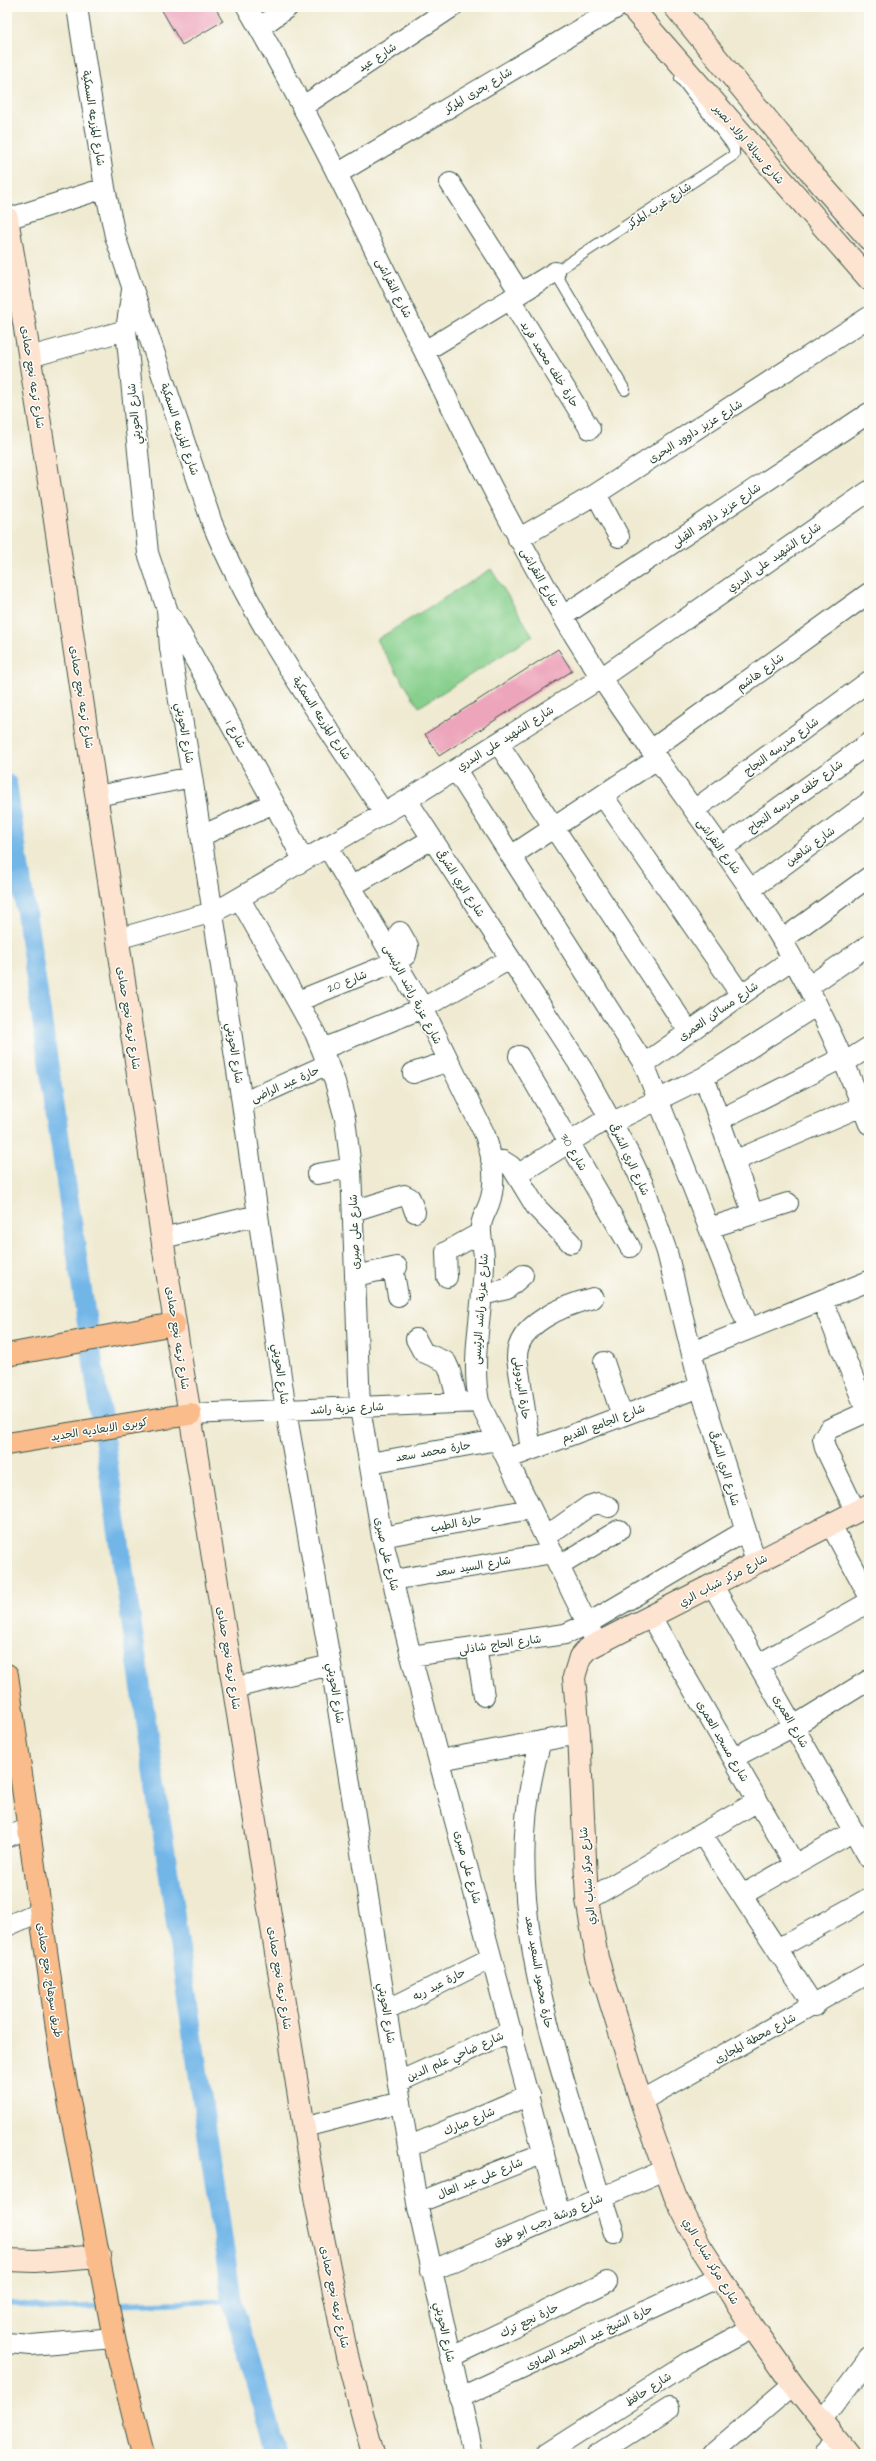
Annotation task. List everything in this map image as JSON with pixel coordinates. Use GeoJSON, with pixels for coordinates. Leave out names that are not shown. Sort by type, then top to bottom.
{"type":"FeatureCollection","features":[{"type":"Feature","properties":{"kind":"main road"},"geometry":{"type":"LineString","coordinates":[[7,1355],[174,1324]]}},
{"type":"Feature","properties":{"kind":"main road","name":"كوبرى الابعاديه الجديد"},"geometry":{"type":"LineString","coordinates":[[14,1442],[190,1414]]}},
{"type":"Feature","properties":{"kind":"main road","name":"طريق سوهاج, نجع حمادى"},"geometry":{"type":"LineString","coordinates":[[7,1675],[39,1912],[62,2064],[105,2282],[112,2327],[143,2454]]}},
{"type":"Feature","properties":{"kind":"street","name":"شارع المزرعه السمكية"},"geometry":{"type":"LineString","coordinates":[[78,7],[105,188],[115,236],[212,523],[226,557],[261,622],[383,812]]}},
{"type":"Feature","properties":{"kind":"street","name":"شارع النقراشى"},"geometry":{"type":"LineString","coordinates":[[247,7],[337,174],[518,540],[600,678],[750,890],[782,940],[817,1004],[867,1111]]}},
{"type":"Feature","properties":{"kind":"street"},"geometry":{"type":"LineString","coordinates":[[259,28],[288,7]]}},
{"type":"Feature","properties":{"kind":"street","name":"شارع عيد"},"geometry":{"type":"LineString","coordinates":[[302,107],[452,7]]}},
{"type":"Feature","properties":{"kind":"street","name":"شارع بحرى المركز"},"geometry":{"type":"LineString","coordinates":[[337,174],[618,7]]}},
{"type":"Feature","properties":{"kind":"street","name":"شارع سيالة اولاد نصير"},"geometry":{"type":"LineString","coordinates":[[631,7],[651,35],[869,279]]}},
{"type":"Feature","properties":{"kind":"street"},"geometry":{"type":"LineString","coordinates":[[651,35],[677,9],[813,175],[869,239]]}},
{"type":"Feature","properties":{"kind":"street"},"geometry":{"type":"LineString","coordinates":[[792,193],[813,175]]}},
{"type":"Feature","properties":{"kind":"street","name":"حارة خلف محمد فريد"},"geometry":{"type":"LineString","coordinates":[[450,183],[590,429]]}},
{"type":"Feature","properties":{"kind":"street"},"geometry":{"type":"LineString","coordinates":[[7,218],[105,188]]}},
{"type":"Feature","properties":{"kind":"street","name":"شارع ترعه نجع حمادى"},"geometry":{"type":"LineString","coordinates":[[7,218],[30,357],[97,796],[117,939],[163,1238],[174,1324],[190,1414],[304,2128],[330,2280],[347,2356],[373,2454]]}},
{"type":"Feature","properties":{"kind":"street","name":"شارع غرب المركز"},"geometry":{"type":"LineString","coordinates":[[425,351],[555,272]]}},
{"type":"Feature","properties":{"kind":"street","name":"شارع الحويتي"},"geometry":{"type":"LineString","coordinates":[[132,290],[126,330],[148,553],[167,609],[170,648],[213,912],[286,1411],[331,1665],[417,2203],[459,2398],[473,2454]]}},
{"type":"Feature","properties":{"kind":"street","name":"شارع عزيز داوود البحرى"},"geometry":{"type":"LineString","coordinates":[[518,540],[596,494],[869,317]]}},
{"type":"Feature","properties":{"kind":"street"},"geometry":{"type":"LineString","coordinates":[[30,357],[126,330]]}},
{"type":"Feature","properties":{"kind":"street","name":"شارع عزيز داوود القبلى"},"geometry":{"type":"LineString","coordinates":[[563,616],[869,413]]}},
{"type":"Feature","properties":{"kind":"street","name":"شارع الشهيد على البدري"},"geometry":{"type":"LineString","coordinates":[[117,939],[213,912],[240,899],[383,812],[407,800],[600,678],[869,491]]}},
{"type":"Feature","properties":{"kind":"street"},"geometry":{"type":"LineString","coordinates":[[596,494],[619,537]]}},
{"type":"Feature","properties":{"kind":"street","name":"شارع هاشم"},"geometry":{"type":"LineString","coordinates":[[511,856],[603,796],[654,755],[869,593]]}},
{"type":"Feature","properties":{"kind":"street","name":"شارع 1"},"geometry":{"type":"LineString","coordinates":[[167,609],[274,803],[303,860]]}},
{"type":"Feature","properties":{"kind":"street","name":"شارع مدرسه النجاح"},"geometry":{"type":"LineString","coordinates":[[694,810],[869,681]]}},
{"type":"Feature","properties":{"kind":"street"},"geometry":{"type":"LineString","coordinates":[[498,743],[689,1032]]}},
{"type":"Feature","properties":{"kind":"street","name":"شارع خلف مدرسه النجاح"},"geometry":{"type":"LineString","coordinates":[[721,849],[869,743]]}},
{"type":"Feature","properties":{"kind":"street"},"geometry":{"type":"LineString","coordinates":[[456,770],[644,1064],[749,1329]]}},
{"type":"Feature","properties":{"kind":"street"},"geometry":{"type":"LineString","coordinates":[[97,796],[192,777]]}},
{"type":"Feature","properties":{"kind":"street"},"geometry":{"type":"LineString","coordinates":[[603,796],[741,995]]}},
{"type":"Feature","properties":{"kind":"street","name":"شارع الري الشرقى"},"geometry":{"type":"LineString","coordinates":[[407,800],[584,1072],[612,1119],[644,1186],[656,1218],[676,1285],[700,1387],[756,1562]]}},
{"type":"Feature","properties":{"kind":"street","name":"شارع شاهين"},"geometry":{"type":"LineString","coordinates":[[750,890],[869,802]]}},
{"type":"Feature","properties":{"kind":"street"},"geometry":{"type":"LineString","coordinates":[[201,836],[274,803]]}},
{"type":"Feature","properties":{"kind":"street"},"geometry":{"type":"LineString","coordinates":[[352,886],[432,839]]}},
{"type":"Feature","properties":{"kind":"street","name":"شارع عزبة راشد الرئيسى"},"geometry":{"type":"LineString","coordinates":[[327,846],[397,960],[423,1008],[485,1135],[491,1160],[492,1186],[490,1203],[481,1222],[480,1233],[484,1259],[476,1373],[479,1402],[597,1644]]}},
{"type":"Feature","properties":{"kind":"street"},"geometry":{"type":"LineString","coordinates":[[782,940],[869,877]]}},
{"type":"Feature","properties":{"kind":"street","name":"شارع على صبرى"},"geometry":{"type":"LineString","coordinates":[[240,899],[298,1001],[325,1057],[345,1119],[351,1168],[360,1408],[382,1537],[491,1958],[512,2031],[560,2214]]}},
{"type":"Feature","properties":{"kind":"street"},"geometry":{"type":"LineString","coordinates":[[397,960],[406,954],[408,950],[408,946],[400,932]]}},
{"type":"Feature","properties":{"kind":"street"},"geometry":{"type":"LineString","coordinates":[[808,987],[869,945]]}},
{"type":"Feature","properties":{"kind":"street","name":"حارة عبد الراضى"},"geometry":{"type":"LineString","coordinates":[[242,1103],[325,1057],[423,1008],[510,959]]}},
{"type":"Feature","properties":{"kind":"street","name":"شارع مساكن العمرى"},"geometry":{"type":"LineString","coordinates":[[644,1064],[792,959]]}},
{"type":"Feature","properties":{"kind":"street","name":"شارع 20"},"geometry":{"type":"LineString","coordinates":[[298,1001],[397,960]]}},
{"type":"Feature","properties":{"kind":"street"},"geometry":{"type":"LineString","coordinates":[[517,1175],[569,1142],[612,1119],[659,1100],[704,1077],[817,1004]]}},
{"type":"Feature","properties":{"kind":"street"},"geometry":{"type":"LineString","coordinates":[[719,1120],[843,1061],[869,1047]]}},
{"type":"Feature","properties":{"kind":"street","name":"شارع 30"},"geometry":{"type":"LineString","coordinates":[[518,1056],[630,1247]]}},
{"type":"Feature","properties":{"kind":"street"},"geometry":{"type":"LineString","coordinates":[[413,1073],[449,1061]]}},
{"type":"Feature","properties":{"kind":"street"},"geometry":{"type":"LineString","coordinates":[[704,1077],[753,1214]]}},
{"type":"Feature","properties":{"kind":"street"},"geometry":{"type":"LineString","coordinates":[[734,1161],[867,1111]]}},
{"type":"Feature","properties":{"kind":"street"},"geometry":{"type":"LineString","coordinates":[[491,1160],[508,1164],[517,1175],[536,1206],[571,1243]]}},
{"type":"Feature","properties":{"kind":"street"},"geometry":{"type":"LineString","coordinates":[[317,1174],[351,1168]]}},
{"type":"Feature","properties":{"kind":"street"},"geometry":{"type":"LineString","coordinates":[[353,1211],[404,1195],[410,1198],[416,1212]]}},
{"type":"Feature","properties":{"kind":"street"},"geometry":{"type":"LineString","coordinates":[[709,1228],[788,1203]]}},
{"type":"Feature","properties":{"kind":"street"},"geometry":{"type":"LineString","coordinates":[[163,1238],[258,1215]]}},
{"type":"Feature","properties":{"kind":"street"},"geometry":{"type":"LineString","coordinates":[[447,1277],[446,1252],[480,1233]]}},
{"type":"Feature","properties":{"kind":"street"},"geometry":{"type":"LineString","coordinates":[[355,1276],[395,1268],[398,1296]]}},
{"type":"Feature","properties":{"kind":"street"},"geometry":{"type":"LineString","coordinates":[[482,1295],[507,1288],[523,1275]]}},
{"type":"Feature","properties":{"kind":"street"},"geometry":{"type":"LineString","coordinates":[[692,1352],[869,1281]]}},
{"type":"Feature","properties":{"kind":"street","name":"حارة البردويلى"},"geometry":{"type":"LineString","coordinates":[[531,1450],[517,1358],[518,1344],[522,1336],[553,1313],[578,1302],[593,1298]]}},
{"type":"Feature","properties":{"kind":"street"},"geometry":{"type":"LineString","coordinates":[[822,1300],[868,1412],[830,1429],[823,1438],[825,1448],[862,1509]]}},
{"type":"Feature","properties":{"kind":"street"},"geometry":{"type":"LineString","coordinates":[[416,1339],[423,1352],[446,1362],[450,1371],[458,1403]]}},
{"type":"Feature","properties":{"kind":"street"},"geometry":{"type":"LineString","coordinates":[[604,1362],[622,1416]]}},
{"type":"Feature","properties":{"kind":"street","name":"شارع الجامع القديم"},"geometry":{"type":"LineString","coordinates":[[507,1459],[700,1387]]}},
{"type":"Feature","properties":{"kind":"street","name":"شارع عزبة راشد"},"geometry":{"type":"LineString","coordinates":[[190,1414],[479,1402]]}},
{"type":"Feature","properties":{"kind":"street","name":"حارة محمد سعد"},"geometry":{"type":"LineString","coordinates":[[370,1463],[497,1440]]}},
{"type":"Feature","properties":{"kind":"street"},"geometry":{"type":"LineString","coordinates":[[552,1552],[589,1506],[598,1503],[609,1507]]}},
{"type":"Feature","properties":{"kind":"street","name":"حارة الطيب"},"geometry":{"type":"LineString","coordinates":[[382,1537],[530,1508]]}},
{"type":"Feature","properties":{"kind":"street","name":"شارع مركز شباب الري"},"geometry":{"type":"LineString","coordinates":[[837,2450],[821,2422],[793,2385],[719,2277],[682,2213],[641,2101],[597,1958],[587,1900],[579,1734],[574,1677],[575,1666],[580,1657],[597,1644],[712,1584],[862,1509]]}},
{"type":"Feature","properties":{"kind":"street"},"geometry":{"type":"LineString","coordinates":[[831,1525],[869,1596]]}},
{"type":"Feature","properties":{"kind":"street"},"geometry":{"type":"LineString","coordinates":[[552,1552],[619,1530]]}},
{"type":"Feature","properties":{"kind":"street","name":"شارع الحاج شاذلى"},"geometry":{"type":"LineString","coordinates":[[412,1656],[565,1634],[587,1624],[745,1531]]}},
{"type":"Feature","properties":{"kind":"street","name":"شارع السيد سعد"},"geometry":{"type":"LineString","coordinates":[[393,1580],[552,1552]]}},
{"type":"Feature","properties":{"kind":"street","name":"شارع العمرى"},"geometry":{"type":"LineString","coordinates":[[712,1584],[869,1858]]}},
{"type":"Feature","properties":{"kind":"street"},"geometry":{"type":"LineString","coordinates":[[759,1664],[869,1602]]}},
{"type":"Feature","properties":{"kind":"street","name":"شارع مسجد العمرى"},"geometry":{"type":"LineString","coordinates":[[651,1617],[795,1865]]}},
{"type":"Feature","properties":{"kind":"street"},"geometry":{"type":"LineString","coordinates":[[476,1647],[484,1696]]}},
{"type":"Feature","properties":{"kind":"street"},"geometry":{"type":"LineString","coordinates":[[233,1688],[331,1665]]}},
{"type":"Feature","properties":{"kind":"street"},"geometry":{"type":"LineString","coordinates":[[733,1758],[794,1726],[869,1680]]}},
{"type":"Feature","properties":{"kind":"street"},"geometry":{"type":"LineString","coordinates":[[440,1760],[579,1734]]}},
{"type":"Feature","properties":{"kind":"street","name":"حارة محمود السعيد سعد"},"geometry":{"type":"LineString","coordinates":[[541,1741],[530,1782],[525,1829],[524,1856],[528,1916],[542,1997],[553,2044],[601,2197],[614,2233]]}},
{"type":"Feature","properties":{"kind":"street"},"geometry":{"type":"LineString","coordinates":[[587,1900],[758,1801]]}},
{"type":"Feature","properties":{"kind":"street"},"geometry":{"type":"LineString","coordinates":[[7,1837],[28,1828]]}},
{"type":"Feature","properties":{"kind":"street"},"geometry":{"type":"LineString","coordinates":[[742,1895],[854,1832]]}},
{"type":"Feature","properties":{"kind":"street"},"geometry":{"type":"LineString","coordinates":[[702,1834],[814,2006]]}},
{"type":"Feature","properties":{"kind":"street"},"geometry":{"type":"LineString","coordinates":[[776,1949],[869,1898]]}},
{"type":"Feature","properties":{"kind":"street"},"geometry":{"type":"LineString","coordinates":[[7,1926],[39,1912]]}},
{"type":"Feature","properties":{"kind":"street","name":"حارة عبد ربه"},"geometry":{"type":"LineString","coordinates":[[387,2010],[491,1958]]}},
{"type":"Feature","properties":{"kind":"street","name":"شارع محطة المجارى"},"geometry":{"type":"LineString","coordinates":[[641,2101],[814,2006],[869,1973]]}},
{"type":"Feature","properties":{"kind":"street","name":"شارع ضاحي علم الدين"},"geometry":{"type":"LineString","coordinates":[[398,2082],[512,2031]]}},
{"type":"Feature","properties":{"kind":"street","name":"شارع مبارك"},"geometry":{"type":"LineString","coordinates":[[408,2147],[529,2095]]}},
{"type":"Feature","properties":{"kind":"street"},"geometry":{"type":"LineString","coordinates":[[304,2128],[401,2102]]}},
{"type":"Feature","properties":{"kind":"street","name":"شارع على عبد العال"},"geometry":{"type":"LineString","coordinates":[[417,2203],[544,2153]]}},
{"type":"Feature","properties":{"kind":"street","name":"شارع ورشة رجب ابو طوق"},"geometry":{"type":"LineString","coordinates":[[431,2271],[560,2214],[665,2170]]}},
{"type":"Feature","properties":{"kind":"street"},"geometry":{"type":"LineString","coordinates":[[7,2260],[35,2261],[100,2256]]}},
{"type":"Feature","properties":{"kind":"street","name":"حارة الشيخ عبد الحميد الصاوى"},"geometry":{"type":"LineString","coordinates":[[459,2398],[719,2277]]}},
{"type":"Feature","properties":{"kind":"street","name":"حارة نجع ترك"},"geometry":{"type":"LineString","coordinates":[[450,2357],[607,2282]]}},
{"type":"Feature","properties":{"kind":"street"},"geometry":{"type":"LineString","coordinates":[[7,2343],[31,2345],[112,2327]]}},
{"type":"Feature","properties":{"kind":"street","name":"شارع حافظ"},"geometry":{"type":"LineString","coordinates":[[546,2454],[690,2361],[753,2328]]}},
{"type":"Feature","properties":{"kind":"street"},"geometry":{"type":"LineString","coordinates":[[821,2422],[869,2358]]}},
{"type":"Feature","properties":{"kind":"street"},"geometry":{"type":"LineString","coordinates":[[712,2454],[793,2385]]}},
{"type":"Feature","properties":{"kind":"street"},"geometry":{"type":"LineString","coordinates":[[598,2454],[670,2408]]}},
{"type":"Feature","properties":{"kind":"lane","name":"شارع غرب المركز"},"geometry":{"type":"LineString","coordinates":[[555,272],[732,157],[735,153],[734,148],[651,35],[625,7]]}},
{"type":"Feature","properties":{"kind":"lane"},"geometry":{"type":"LineString","coordinates":[[555,272],[625,390]]}},
{"type":"Feature","properties":{"kind":"green space"},"geometry":{"type":"Polygon","coordinates":[[[491,569],[533,636],[419,707],[376,640],[491,569]]]}},
{"type":"Feature","properties":{"kind":"building"},"geometry":{"type":"Polygon","coordinates":[[[160,7],[215,7],[223,21],[182,45],[160,7]]]}},
{"type":"Feature","properties":{"kind":"building"},"geometry":{"type":"Polygon","coordinates":[[[558,649],[572,671],[439,756],[425,734],[558,649]]]}},
{"type":"Feature","properties":{"kind":"waterway"},"geometry":{"type":"LineString","coordinates":[[7,784],[232,2301],[277,2454]]}},
{"type":"Feature","properties":{"kind":"waterway"},"geometry":{"type":"LineString","coordinates":[[113,2305],[232,2301]]}},
{"type":"Feature","properties":{"kind":"waterway"},"geometry":{"type":"LineString","coordinates":[[7,2302],[46,2308],[104,2306]]}}]}
